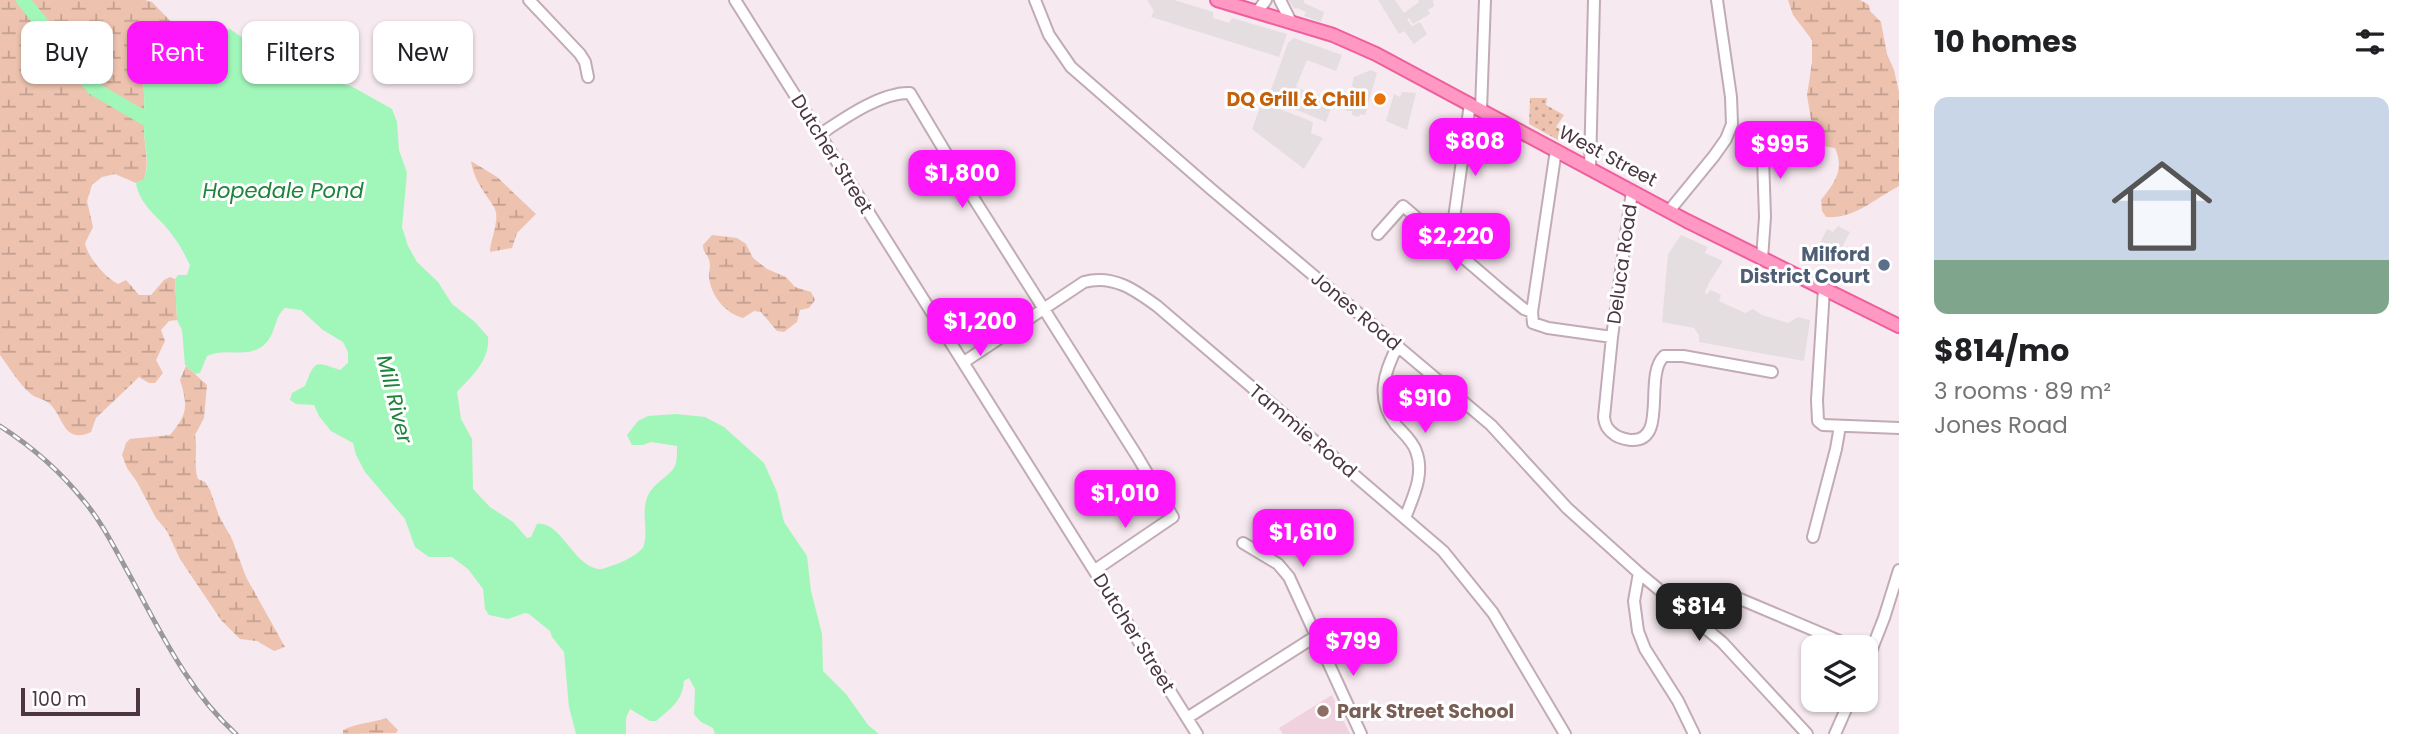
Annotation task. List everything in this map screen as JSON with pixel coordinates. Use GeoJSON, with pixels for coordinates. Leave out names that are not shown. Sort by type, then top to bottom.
{"type":"FeatureCollection","features":[{"type":"Feature","properties":{"kind":"main road","name":"West Street"},"geometry":{"type":"LineString","coordinates":[[1217,0],[1333,35],[1376,54],[1669,211],[1899,326]]}},
{"type":"Feature","properties":{"kind":"street"},"geometry":{"type":"LineString","coordinates":[[529,0],[580,54],[586,62],[588,77]]}},
{"type":"Feature","properties":{"kind":"street","name":"Dutcher Street"},"geometry":{"type":"LineString","coordinates":[[735,0],[1197,734]]}},
{"type":"Feature","properties":{"kind":"street","name":"Jones Road"},"geometry":{"type":"LineString","coordinates":[[1035,0],[1049,35],[1071,67],[1211,190],[1491,425],[1567,508],[1741,661],[1807,734]]}},
{"type":"Feature","properties":{"kind":"street"},"geometry":{"type":"LineString","coordinates":[[1257,12],[1266,0]]}},
{"type":"Feature","properties":{"kind":"street"},"geometry":{"type":"LineString","coordinates":[[1280,0],[1292,22]]}},
{"type":"Feature","properties":{"kind":"street"},"geometry":{"type":"LineString","coordinates":[[1445,244],[1454,218],[1475,107],[1485,0]]}},
{"type":"Feature","properties":{"kind":"street"},"geometry":{"type":"LineString","coordinates":[[1590,169],[1594,0]]}},
{"type":"Feature","properties":{"kind":"street"},"geometry":{"type":"LineString","coordinates":[[1669,211],[1714,156],[1726,139],[1732,124],[1731,97],[1717,0]]}},
{"type":"Feature","properties":{"kind":"street"},"geometry":{"type":"LineString","coordinates":[[819,135],[871,104],[898,92],[910,93],[1173,517],[1095,570]]}},
{"type":"Feature","properties":{"kind":"street"},"geometry":{"type":"LineString","coordinates":[[1378,234],[1403,206],[1524,309],[1532,312],[1556,150]]}},
{"type":"Feature","properties":{"kind":"street"},"geometry":{"type":"LineString","coordinates":[[1762,259],[1765,217],[1763,157]]}},
{"type":"Feature","properties":{"kind":"street","name":"Deluca Road"},"geometry":{"type":"LineString","coordinates":[[1632,191],[1612,337],[1604,417],[1607,429],[1620,438],[1636,440],[1648,435],[1653,419],[1658,364],[1664,356],[1683,356],[1772,372]]}},
{"type":"Feature","properties":{"kind":"street","name":"Tammie Road"},"geometry":{"type":"LineString","coordinates":[[964,362],[1088,281],[1111,281],[1133,289],[1157,306],[1443,551],[1493,613],[1565,734]]}},
{"type":"Feature","properties":{"kind":"street"},"geometry":{"type":"LineString","coordinates":[[1824,289],[1816,415],[1823,425],[1899,428]]}},
{"type":"Feature","properties":{"kind":"street","name":"Deluca Road"},"geometry":{"type":"LineString","coordinates":[[1532,312],[1533,323],[1548,328],[1612,337]]}},
{"type":"Feature","properties":{"kind":"street"},"geometry":{"type":"LineString","coordinates":[[1398,345],[1386,372],[1382,391],[1387,411],[1412,442],[1418,460],[1418,480],[1405,518]]}},
{"type":"Feature","properties":{"kind":"street"},"geometry":{"type":"LineString","coordinates":[[1813,537],[1840,426]]}},
{"type":"Feature","properties":{"kind":"street"},"geometry":{"type":"LineString","coordinates":[[1243,543],[1278,564],[1286,572],[1361,734]]}},
{"type":"Feature","properties":{"kind":"street"},"geometry":{"type":"LineString","coordinates":[[1874,635],[1899,570]]}},
{"type":"Feature","properties":{"kind":"street"},"geometry":{"type":"LineString","coordinates":[[1639,573],[1634,601],[1638,631],[1645,649],[1664,676],[1694,734]]}},
{"type":"Feature","properties":{"kind":"street"},"geometry":{"type":"LineString","coordinates":[[1693,618],[1720,599],[1740,599],[1825,635]]}},
{"type":"Feature","properties":{"kind":"street"},"geometry":{"type":"LineString","coordinates":[[1187,718],[1316,636]]}},
{"type":"Feature","properties":{"kind":"street"},"geometry":{"type":"LineString","coordinates":[[1835,734],[1845,712]]}},
{"type":"Feature","properties":{"kind":"shaded area"},"geometry":{"type":"Polygon","coordinates":[[[1147,0],[1174,0],[1213,12],[1213,18],[1229,23],[1232,18],[1287,34],[1279,57],[1151,17],[1154,11],[1147,0]]]}},
{"type":"Feature","properties":{"kind":"shaded area"},"geometry":{"type":"Polygon","coordinates":[[[1288,0],[1304,0],[1304,3],[1324,12],[1321,22],[1304,16],[1306,12],[1295,9],[1288,0]]]}},
{"type":"Feature","properties":{"kind":"shaded area"},"geometry":{"type":"Polygon","coordinates":[[[1378,0],[1395,0],[1404,13],[1419,2],[1418,0],[1433,0],[1434,6],[1428,10],[1430,14],[1413,24],[1407,19],[1412,26],[1420,22],[1427,34],[1414,44],[1404,31],[1399,34],[1378,0]]]}},
{"type":"Feature","properties":{"kind":"shaded area"},"geometry":{"type":"Polygon","coordinates":[[[1294,38],[1342,55],[1336,71],[1307,60],[1296,87],[1333,102],[1326,122],[1268,98],[1288,43],[1294,38]]]}},
{"type":"Feature","properties":{"kind":"shaded area"},"geometry":{"type":"Polygon","coordinates":[[[1371,70],[1377,73],[1365,115],[1352,115],[1352,111],[1346,111],[1354,77],[1371,70]]]}},
{"type":"Feature","properties":{"kind":"shaded area"},"geometry":{"type":"Polygon","coordinates":[[[1402,92],[1416,93],[1407,130],[1386,121],[1394,94],[1400,97],[1402,92]]]}},
{"type":"Feature","properties":{"kind":"shaded area"},"geometry":{"type":"Polygon","coordinates":[[[1262,102],[1313,122],[1311,133],[1323,138],[1304,169],[1252,129],[1262,102]]]}},
{"type":"Feature","properties":{"kind":"shaded area"},"geometry":{"type":"Polygon","coordinates":[[[1838,226],[1850,232],[1834,262],[1819,260],[1815,253],[1827,229],[1833,232],[1838,226]]]}},
{"type":"Feature","properties":{"kind":"shaded area"},"geometry":{"type":"Polygon","coordinates":[[[1681,235],[1708,247],[1705,253],[1723,261],[1710,281],[1706,295],[1711,290],[1721,295],[1719,301],[1745,313],[1753,309],[1762,315],[1788,323],[1798,317],[1810,320],[1804,361],[1699,342],[1699,335],[1694,328],[1662,322],[1668,254],[1681,235]]]}},
{"type":"Feature","properties":{"kind":"shaded area","name":"Park Street School"},"geometry":{"type":"Polygon","coordinates":[[[1332,695],[1350,734],[1283,734],[1279,728],[1332,695]]]}},
{"type":"Feature","properties":{"kind":"green space"},"geometry":{"type":"Polygon","coordinates":[[[0,0],[152,2],[170,21],[127,21],[127,84],[143,84],[146,172],[144,179],[136,183],[115,174],[102,177],[92,185],[87,201],[93,227],[85,243],[93,261],[103,272],[118,284],[126,280],[139,295],[151,295],[164,280],[170,277],[175,279],[177,320],[169,321],[161,330],[165,341],[156,360],[163,373],[155,383],[149,383],[139,377],[96,418],[91,432],[75,435],[66,428],[47,401],[33,396],[27,390],[0,355],[0,0]]]}},
{"type":"Feature","properties":{"kind":"green space"},"geometry":{"type":"Polygon","coordinates":[[[1788,0],[1860,0],[1869,5],[1870,11],[1881,22],[1887,54],[1894,70],[1899,92],[1899,186],[1846,215],[1826,217],[1822,211],[1821,200],[1837,176],[1838,156],[1835,148],[1822,146],[1812,126],[1807,95],[1812,40],[1793,15],[1788,0]]]}},
{"type":"Feature","properties":{"kind":"green space"},"geometry":{"type":"Polygon","coordinates":[[[1530,98],[1547,98],[1546,105],[1564,115],[1556,127],[1565,132],[1560,141],[1529,124],[1530,98]]]}},
{"type":"Feature","properties":{"kind":"green space"},"geometry":{"type":"Polygon","coordinates":[[[471,161],[497,177],[536,214],[517,233],[512,248],[490,252],[496,212],[477,180],[471,161]]]}},
{"type":"Feature","properties":{"kind":"green space"},"geometry":{"type":"Polygon","coordinates":[[[712,235],[737,238],[746,244],[753,258],[767,269],[786,277],[795,287],[811,292],[815,300],[809,308],[800,310],[797,322],[784,332],[777,331],[761,312],[754,311],[743,318],[736,316],[716,297],[710,284],[710,262],[703,245],[712,235]]]}},
{"type":"Feature","properties":{"kind":"green space"},"geometry":{"type":"Polygon","coordinates":[[[186,366],[207,385],[204,418],[195,435],[198,479],[205,482],[210,490],[246,577],[285,647],[274,651],[257,641],[240,639],[221,620],[180,559],[167,531],[156,518],[122,455],[130,439],[170,435],[176,428],[185,409],[180,380],[186,366]]]}},
{"type":"Feature","properties":{"kind":"green space"},"geometry":{"type":"Polygon","coordinates":[[[386,718],[398,730],[396,733],[343,734],[343,730],[348,728],[386,718]]]}},
{"type":"Feature","properties":{"kind":"water","name":"Hopedale Pond"},"geometry":{"type":"Polygon","coordinates":[[[228,29],[242,38],[242,84],[343,84],[392,109],[397,122],[399,150],[407,173],[402,227],[408,246],[417,262],[438,282],[452,304],[475,322],[488,337],[483,361],[457,392],[461,419],[472,439],[473,489],[490,507],[513,522],[527,538],[531,537],[537,524],[545,525],[560,535],[589,565],[598,569],[604,568],[626,560],[643,548],[647,498],[676,463],[677,446],[651,442],[632,445],[627,435],[638,421],[648,416],[676,414],[705,417],[724,427],[764,463],[777,492],[784,522],[807,556],[811,591],[822,634],[823,671],[846,694],[868,725],[879,734],[715,734],[713,728],[701,722],[694,714],[695,689],[689,678],[684,681],[675,704],[656,721],[650,721],[630,709],[626,718],[626,734],[576,734],[569,707],[564,652],[550,631],[529,614],[508,619],[489,615],[485,609],[483,589],[468,569],[452,557],[429,557],[415,547],[405,519],[365,472],[353,443],[331,431],[314,405],[296,404],[290,400],[292,393],[305,386],[316,365],[340,370],[348,363],[348,352],[343,342],[323,330],[301,310],[285,308],[272,335],[259,348],[207,356],[200,373],[195,374],[185,365],[182,330],[177,320],[175,279],[178,275],[187,275],[190,265],[176,239],[142,199],[136,183],[144,179],[147,166],[143,84],[228,84],[228,29]]]}},
{"type":"Feature","properties":{"kind":"waterway","name":"Mill River"},"geometry":{"type":"LineString","coordinates":[[23,0],[93,88],[158,126]]}},
{"type":"Feature","properties":{"kind":"railway"},"geometry":{"type":"LineString","coordinates":[[0,426],[45,460],[90,508],[187,676],[218,716],[236,734]]}},
{"type":"Feature","properties":{"kind":"place","name":"DQ Grill & Chill"},"geometry":{"type":"Point","coordinates":[1380,99]}},
{"type":"Feature","properties":{"kind":"place","name":"Milford District Court"},"geometry":{"type":"Point","coordinates":[1884,265]}},
{"type":"Feature","properties":{"kind":"place","name":"Park Street School"},"geometry":{"type":"Point","coordinates":[1323,711]}}]}
